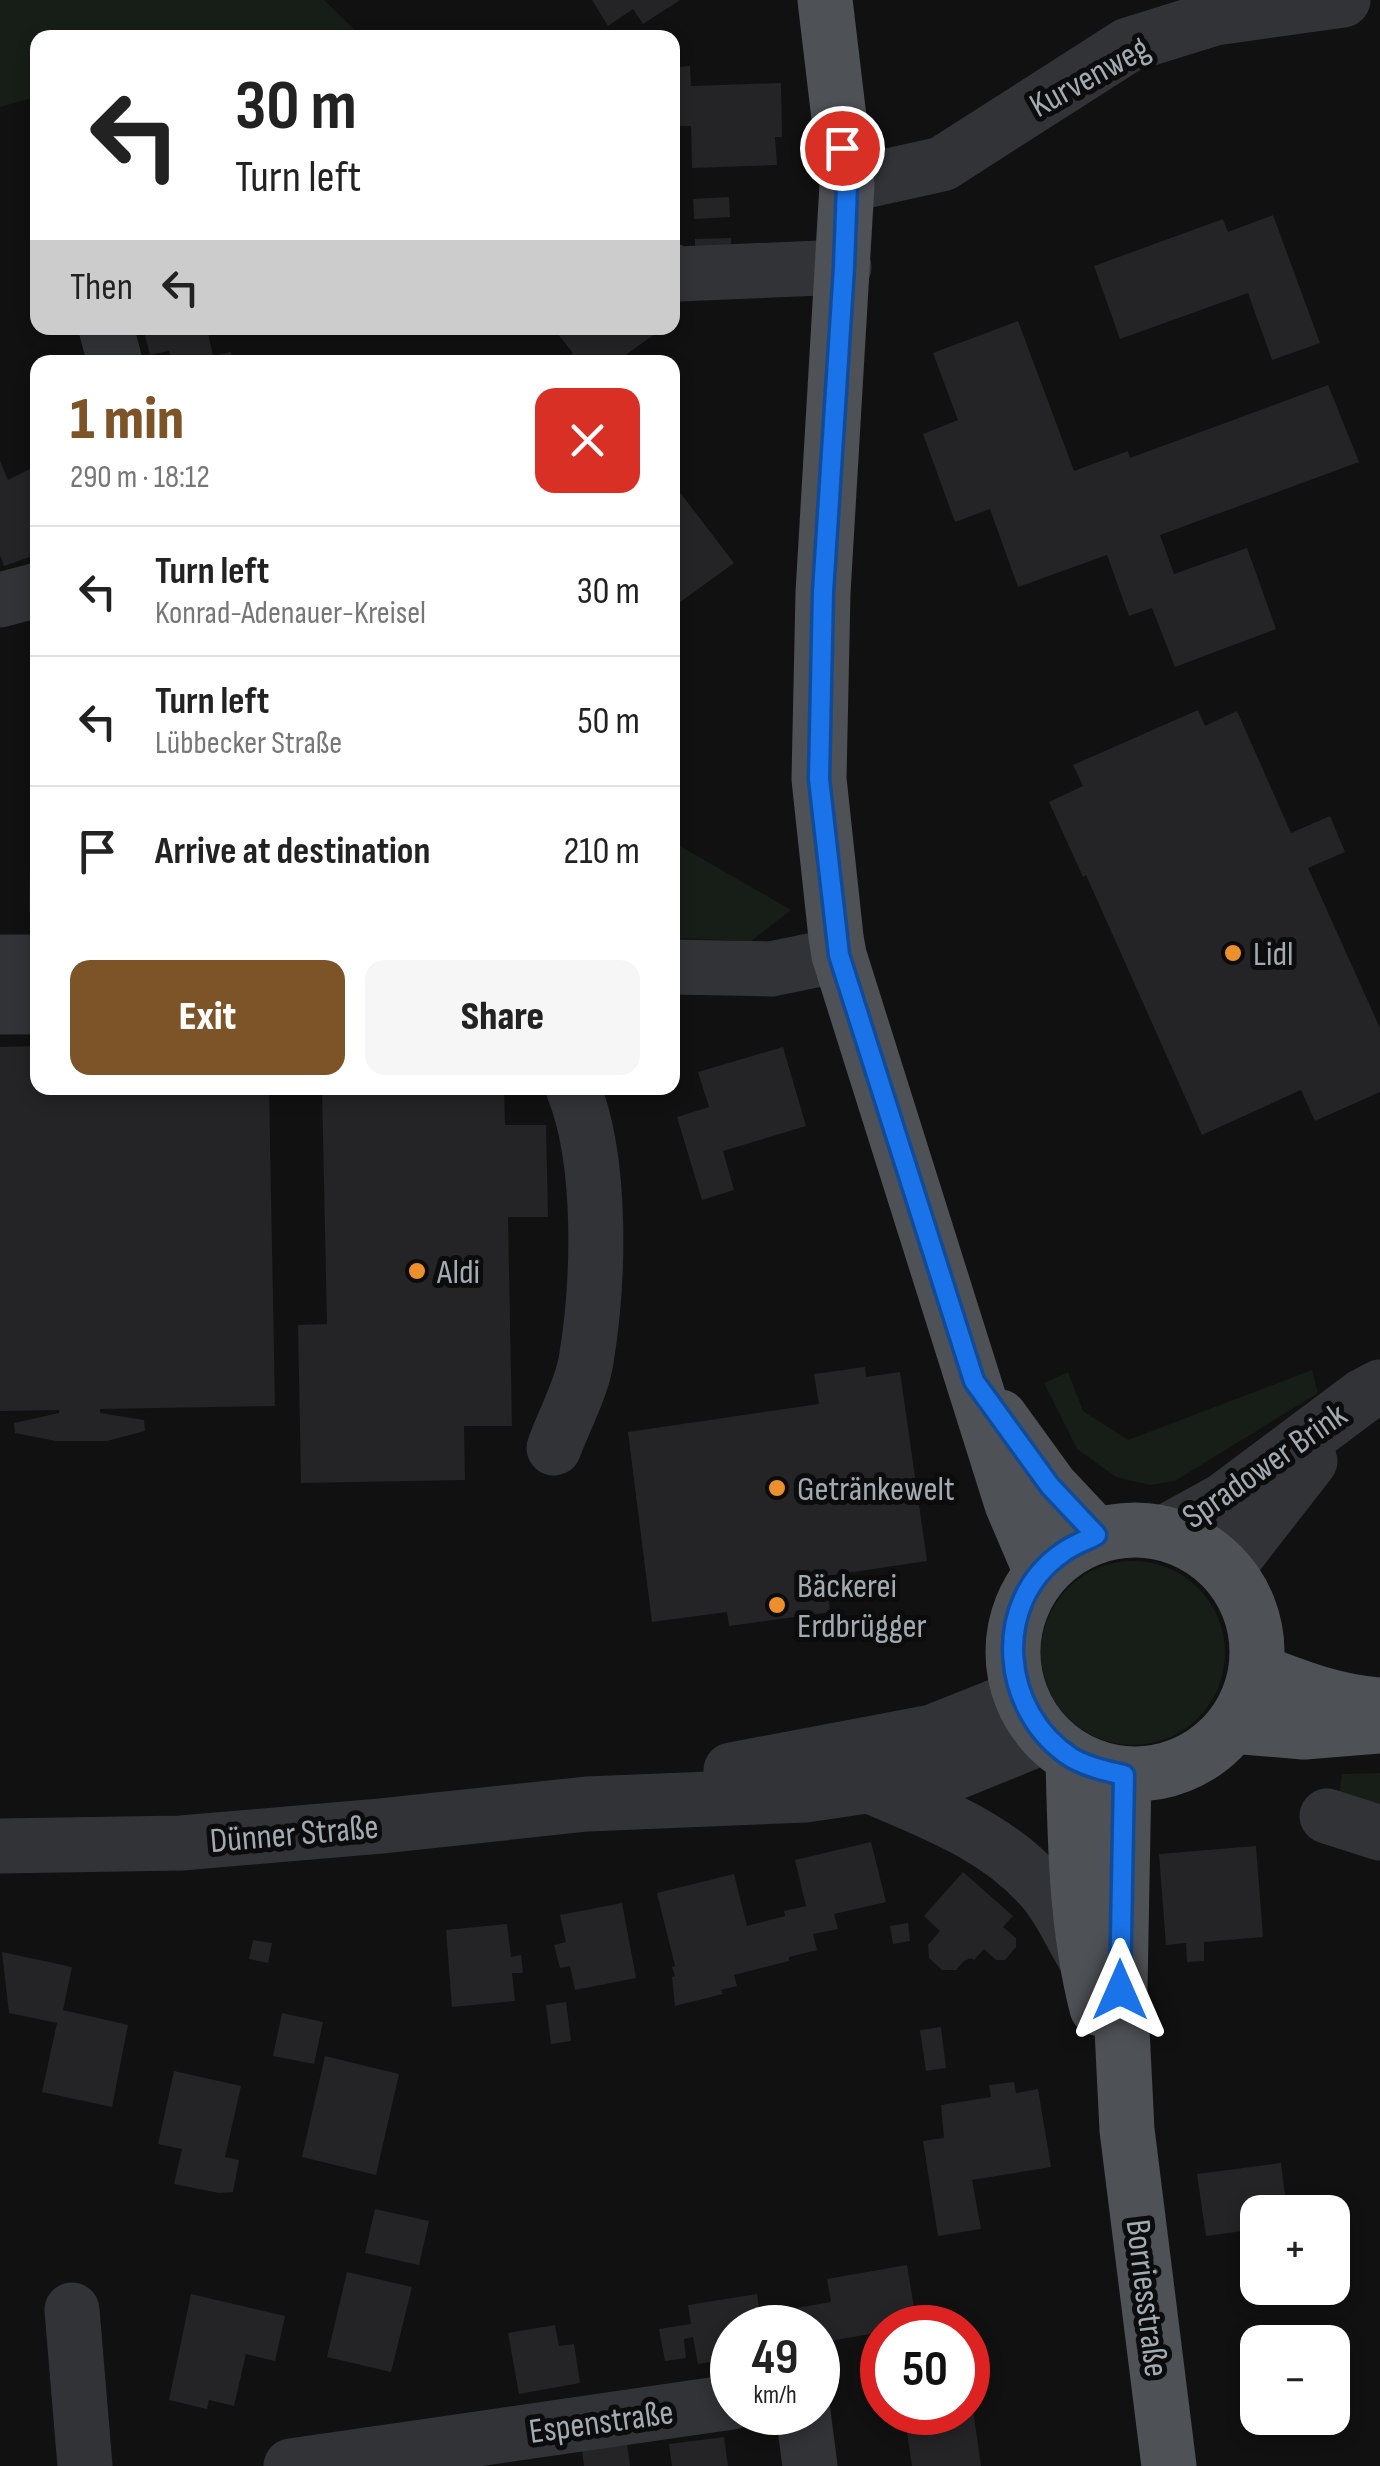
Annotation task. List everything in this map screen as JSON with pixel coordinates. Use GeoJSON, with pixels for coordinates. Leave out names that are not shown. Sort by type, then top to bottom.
{"type":"FeatureCollection","features":[{"type":"Feature","properties":{"kind":"main road"},"geometry":{"type":"LineString","coordinates":[[824,0],[847,185],[823,592],[819,779],[839,955],[1012,1504],[1041,1572]]}},
{"type":"Feature","properties":{"kind":"main road"},"geometry":{"type":"LineString","coordinates":[[974,1381],[1050,1486],[1096,1535]]}},
{"type":"Feature","properties":{"kind":"main road"},"geometry":{"type":"LineString","coordinates":[[1141,1529],[1164,1532],[1198,1546],[1226,1569],[1249,1606],[1258,1649],[1256,1671],[1245,1706],[1232,1726],[1202,1754],[1178,1767],[1152,1774],[1124,1775],[1097,1769],[1046,1730],[1014,1673],[1015,1624],[1022,1601],[1041,1572],[1062,1552],[1096,1535],[1141,1529]]}},
{"type":"Feature","properties":{"kind":"main road"},"geometry":{"type":"LineString","coordinates":[[1256,1671],[1316,1695],[1380,1706]]}},
{"type":"Feature","properties":{"kind":"main road"},"geometry":{"type":"LineString","coordinates":[[1232,1726],[1304,1732],[1380,1726]]}},
{"type":"Feature","properties":{"kind":"main road","name":"Borriesstraße"},"geometry":{"type":"LineString","coordinates":[[1046,1730],[1074,1830],[1084,1956],[1126,2130]]}},
{"type":"Feature","properties":{"kind":"main road","name":"Borriesstraße"},"geometry":{"type":"LineString","coordinates":[[1124,1775],[1120,1990],[1126,2130],[1170,2466]]}},
{"type":"Feature","properties":{"kind":"street","name":"Kurvenweg"},"geometry":{"type":"LineString","coordinates":[[847,185],[942,164],[1128,46],[1215,18],[1343,0]]}},
{"type":"Feature","properties":{"kind":"street"},"geometry":{"type":"LineString","coordinates":[[680,274],[844,267]]}},
{"type":"Feature","properties":{"kind":"street"},"geometry":{"type":"LineString","coordinates":[[0,600],[30,592]]}},
{"type":"Feature","properties":{"kind":"street"},"geometry":{"type":"LineString","coordinates":[[680,967],[770,970],[839,955]]}},
{"type":"Feature","properties":{"kind":"street"},"geometry":{"type":"LineString","coordinates":[[0,962],[30,962]]}},
{"type":"Feature","properties":{"kind":"street"},"geometry":{"type":"LineString","coordinates":[[0,1007],[30,1006]]}},
{"type":"Feature","properties":{"kind":"street"},"geometry":{"type":"LineString","coordinates":[[554,1448],[586,1365],[594,1271],[593,1169],[574,1095]]}},
{"type":"Feature","properties":{"kind":"street","name":"Spradower Brink"},"geometry":{"type":"LineString","coordinates":[[1164,1532],[1224,1500],[1371,1392]]}},
{"type":"Feature","properties":{"kind":"street","name":"Spradower Brink"},"geometry":{"type":"LineString","coordinates":[[1226,1569],[1371,1392]]}},
{"type":"Feature","properties":{"kind":"street","name":"Dünner Straße"},"geometry":{"type":"LineString","coordinates":[[0,1846],[181,1843],[587,1804],[786,1796],[954,1773],[978,1766],[1046,1730]]}},
{"type":"Feature","properties":{"kind":"street","name":"Dünner Straße"},"geometry":{"type":"LineString","coordinates":[[587,1804],[672,1780],[932,1732],[1046,1730]]}},
{"type":"Feature","properties":{"kind":"street"},"geometry":{"type":"LineString","coordinates":[[867,1785],[976,1832],[1012,1858],[1045,1891],[1084,1956]]}},
{"type":"Feature","properties":{"kind":"street"},"geometry":{"type":"LineString","coordinates":[[1327,1816],[1380,1833]]}},
{"type":"Feature","properties":{"kind":"street"},"geometry":{"type":"LineString","coordinates":[[72,2310],[85,2466]]}},
{"type":"Feature","properties":{"kind":"street","name":"Espenstraße"},"geometry":{"type":"LineString","coordinates":[[291,2466],[710,2405]]}},
{"type":"Feature","properties":{"kind":"street"},"geometry":{"type":"LineString","coordinates":[[806,2435],[810,2466]]}},
{"type":"Feature","properties":{"kind":"shaded area"},"geometry":{"type":"Polygon","coordinates":[[[0,0],[324,0],[355,30],[30,30],[30,99],[0,107],[0,0]]]}},
{"type":"Feature","properties":{"kind":"shaded area"},"geometry":{"type":"Polygon","coordinates":[[[680,846],[791,910],[751,941],[680,938],[680,846]]]}},
{"type":"Feature","properties":{"kind":"shaded area"},"geometry":{"type":"Polygon","coordinates":[[[1312,1370],[1318,1393],[1175,1481],[1150,1485],[1116,1477],[1077,1449],[1044,1383],[1068,1372],[1083,1411],[1128,1440],[1312,1370]]]}},
{"type":"Feature","properties":{"kind":"shaded area"},"geometry":{"type":"Polygon","coordinates":[[[1133,1561],[1168,1568],[1198,1588],[1218,1618],[1225,1653],[1218,1688],[1198,1718],[1168,1738],[1133,1745],[1098,1738],[1068,1718],[1048,1688],[1041,1653],[1048,1618],[1068,1588],[1098,1568],[1133,1561]]]}},
{"type":"Feature","properties":{"kind":"shaded area"},"geometry":{"type":"Polygon","coordinates":[[[1380,1773],[1380,1807],[1339,1795],[1342,1774],[1380,1773]]]}},
{"type":"Feature","properties":{"kind":"building"},"geometry":{"type":"Polygon","coordinates":[[[592,0],[680,0],[643,24],[633,9],[608,26],[592,0]]]}},
{"type":"Feature","properties":{"kind":"building"},"geometry":{"type":"Polygon","coordinates":[[[690,66],[691,86],[781,83],[782,137],[775,137],[777,165],[692,168],[691,126],[680,126],[680,67],[690,66]]]}},
{"type":"Feature","properties":{"kind":"building"},"geometry":{"type":"Polygon","coordinates":[[[729,197],[730,217],[694,219],[693,199],[729,197]]]}},
{"type":"Feature","properties":{"kind":"building"},"geometry":{"type":"Polygon","coordinates":[[[1273,215],[1320,343],[1272,360],[1248,293],[1120,339],[1094,266],[1223,219],[1228,232],[1273,215]]]}},
{"type":"Feature","properties":{"kind":"building"},"geometry":{"type":"Polygon","coordinates":[[[731,238],[731,258],[695,259],[695,239],[731,238]]]}},
{"type":"Feature","properties":{"kind":"building"},"geometry":{"type":"Polygon","coordinates":[[[1018,321],[1074,471],[1128,451],[1130,458],[1328,385],[1359,462],[1160,535],[1174,574],[1247,548],[1276,629],[1175,667],[1152,608],[1129,616],[1107,555],[1018,587],[990,509],[955,522],[923,434],[958,420],[933,353],[1018,321]]]}},
{"type":"Feature","properties":{"kind":"building"},"geometry":{"type":"Polygon","coordinates":[[[145,335],[208,335],[213,355],[170,355],[169,351],[150,355],[145,335]]]}},
{"type":"Feature","properties":{"kind":"building"},"geometry":{"type":"Polygon","coordinates":[[[559,335],[653,335],[626,355],[570,355],[573,353],[559,335]]]}},
{"type":"Feature","properties":{"kind":"building"},"geometry":{"type":"Polygon","coordinates":[[[0,461],[8,480],[30,469],[30,557],[4,566],[0,555],[0,461]]]}},
{"type":"Feature","properties":{"kind":"building"},"geometry":{"type":"Polygon","coordinates":[[[680,492],[734,563],[680,602],[680,492]]]}},
{"type":"Feature","properties":{"kind":"building","name":"Lidl"},"geometry":{"type":"Polygon","coordinates":[[[1198,710],[1205,726],[1237,711],[1291,833],[1330,816],[1345,852],[1308,868],[1380,1028],[1380,1092],[1315,1121],[1301,1090],[1202,1135],[1086,875],[1083,877],[1049,802],[1083,786],[1073,765],[1198,710]]]}},
{"type":"Feature","properties":{"kind":"building"},"geometry":{"type":"Polygon","coordinates":[[[30,1046],[30,1095],[269,1095],[275,1406],[100,1409],[100,1413],[144,1420],[145,1431],[107,1441],[56,1441],[15,1433],[14,1423],[59,1410],[0,1411],[0,1047],[30,1046]]]}},
{"type":"Feature","properties":{"kind":"building"},"geometry":{"type":"Polygon","coordinates":[[[783,1047],[806,1126],[723,1151],[734,1190],[702,1200],[677,1117],[709,1107],[698,1072],[783,1047]]]}},
{"type":"Feature","properties":{"kind":"building","name":"Aldi"},"geometry":{"type":"Polygon","coordinates":[[[322,1095],[504,1095],[505,1125],[546,1125],[548,1217],[508,1217],[512,1426],[464,1426],[465,1480],[301,1483],[298,1325],[327,1324],[322,1095]]]}},
{"type":"Feature","properties":{"kind":"building","name":"Getränkewelt"},"geometry":{"type":"Polygon","coordinates":[[[865,1367],[866,1377],[900,1372],[927,1561],[826,1576],[830,1612],[729,1626],[727,1612],[652,1622],[628,1432],[819,1404],[814,1374],[865,1367]]]}},
{"type":"Feature","properties":{"kind":"building"},"geometry":{"type":"Polygon","coordinates":[[[871,1842],[886,1902],[834,1914],[838,1929],[813,1934],[817,1950],[734,1975],[737,1986],[721,1990],[723,1994],[675,2006],[675,1966],[657,1893],[734,1874],[747,1926],[806,1906],[795,1860],[871,1842]]]}},
{"type":"Feature","properties":{"kind":"building"},"geometry":{"type":"Polygon","coordinates":[[[1256,1846],[1263,1937],[1204,1942],[1204,1961],[1187,1962],[1186,1943],[1166,1945],[1159,1854],[1256,1846]]]}},
{"type":"Feature","properties":{"kind":"building"},"geometry":{"type":"Polygon","coordinates":[[[963,1872],[1013,1916],[1003,1927],[1016,1938],[1016,1947],[1005,1960],[996,1960],[984,1949],[956,1970],[942,1970],[929,1958],[928,1945],[940,1931],[924,1916],[963,1872]]]}},
{"type":"Feature","properties":{"kind":"building"},"geometry":{"type":"Polygon","coordinates":[[[622,1903],[636,1978],[575,1990],[570,1966],[560,1968],[554,1945],[566,1942],[560,1915],[622,1903]]]}},
{"type":"Feature","properties":{"kind":"building"},"geometry":{"type":"Polygon","coordinates":[[[908,1923],[910,1941],[893,1944],[890,1926],[908,1923]]]}},
{"type":"Feature","properties":{"kind":"building"},"geometry":{"type":"Polygon","coordinates":[[[507,1924],[511,1957],[521,1955],[523,1973],[512,1973],[515,2001],[452,2007],[446,1930],[507,1924]]]}},
{"type":"Feature","properties":{"kind":"building"},"geometry":{"type":"Polygon","coordinates":[[[253,1940],[272,1943],[268,1963],[249,1959],[253,1940]]]}},
{"type":"Feature","properties":{"kind":"building"},"geometry":{"type":"Polygon","coordinates":[[[2,1952],[72,1967],[63,2010],[128,2025],[112,2107],[42,2092],[57,2023],[9,2013],[2,1952]]]}},
{"type":"Feature","properties":{"kind":"building"},"geometry":{"type":"Polygon","coordinates":[[[566,2002],[571,2041],[551,2044],[546,2005],[566,2002]]]}},
{"type":"Feature","properties":{"kind":"building"},"geometry":{"type":"Polygon","coordinates":[[[282,2013],[323,2022],[314,2064],[273,2056],[282,2013]]]}},
{"type":"Feature","properties":{"kind":"building"},"geometry":{"type":"Polygon","coordinates":[[[941,2027],[946,2068],[926,2071],[920,2030],[941,2027]]]}},
{"type":"Feature","properties":{"kind":"building"},"geometry":{"type":"Polygon","coordinates":[[[325,2056],[399,2074],[376,2175],[302,2157],[325,2056]]]}},
{"type":"Feature","properties":{"kind":"building"},"geometry":{"type":"Polygon","coordinates":[[[174,2071],[241,2086],[225,2157],[239,2160],[233,2192],[174,2184],[182,2149],[158,2144],[174,2071]]]}},
{"type":"Feature","properties":{"kind":"building"},"geometry":{"type":"Polygon","coordinates":[[[1014,2082],[1016,2093],[1038,2089],[1051,2167],[972,2180],[981,2229],[938,2236],[923,2141],[944,2138],[941,2105],[991,2097],[989,2085],[1014,2082]]]}},
{"type":"Feature","properties":{"kind":"building"},"geometry":{"type":"Polygon","coordinates":[[[1281,2163],[1285,2195],[1240,2195],[1240,2231],[1206,2236],[1197,2174],[1281,2163]]]}},
{"type":"Feature","properties":{"kind":"building"},"geometry":{"type":"Polygon","coordinates":[[[375,2209],[429,2221],[419,2265],[365,2253],[375,2209]]]}},
{"type":"Feature","properties":{"kind":"building"},"geometry":{"type":"Polygon","coordinates":[[[907,2265],[914,2305],[860,2305],[860,2336],[840,2339],[840,2305],[813,2305],[831,2302],[827,2279],[907,2265]]]}},
{"type":"Feature","properties":{"kind":"building"},"geometry":{"type":"Polygon","coordinates":[[[347,2272],[412,2287],[391,2372],[327,2357],[347,2272]]]}},
{"type":"Feature","properties":{"kind":"building"},"geometry":{"type":"Polygon","coordinates":[[[191,2294],[285,2316],[275,2361],[246,2354],[234,2406],[209,2400],[207,2409],[169,2400],[191,2294]]]}},
{"type":"Feature","properties":{"kind":"building"},"geometry":{"type":"Polygon","coordinates":[[[757,2294],[759,2305],[710,2305],[710,2362],[698,2364],[693,2337],[684,2339],[686,2358],[665,2361],[659,2329],[691,2324],[688,2305],[757,2294]]]}},
{"type":"Feature","properties":{"kind":"building"},"geometry":{"type":"Polygon","coordinates":[[[555,2325],[559,2346],[574,2344],[580,2383],[519,2394],[508,2333],[555,2325]]]}},
{"type":"Feature","properties":{"kind":"building"},"geometry":{"type":"Polygon","coordinates":[[[626,2435],[630,2466],[584,2466],[581,2443],[626,2435]]]}},
{"type":"Feature","properties":{"kind":"building"},"geometry":{"type":"Polygon","coordinates":[[[907,2435],[977,2435],[981,2466],[912,2466],[907,2435]]]}},
{"type":"Feature","properties":{"kind":"building"},"geometry":{"type":"Polygon","coordinates":[[[724,2437],[728,2466],[672,2466],[669,2444],[724,2437]]]}},
{"type":"Feature","properties":{"kind":"place","name":"Lidl"},"geometry":{"type":"Point","coordinates":[1233,953]}},
{"type":"Feature","properties":{"kind":"place","name":"Aldi"},"geometry":{"type":"Point","coordinates":[417,1271]}},
{"type":"Feature","properties":{"kind":"place","name":"Getränkewelt"},"geometry":{"type":"Point","coordinates":[777,1488]}},
{"type":"Feature","properties":{"kind":"place","name":"Bäckerei Erdbrügger"},"geometry":{"type":"Point","coordinates":[777,1605]}},
{"type":"Feature","properties":{"kind":"route"},"geometry":{"type":"LineString","coordinates":[[842,148],[847,185],[823,592],[819,779],[839,955],[974,1381],[1050,1486],[1096,1535],[1062,1552],[1041,1572],[1022,1601],[1012,1648],[1020,1697],[1045,1736],[1073,1758],[1124,1775],[1120,1990]]}}]}
